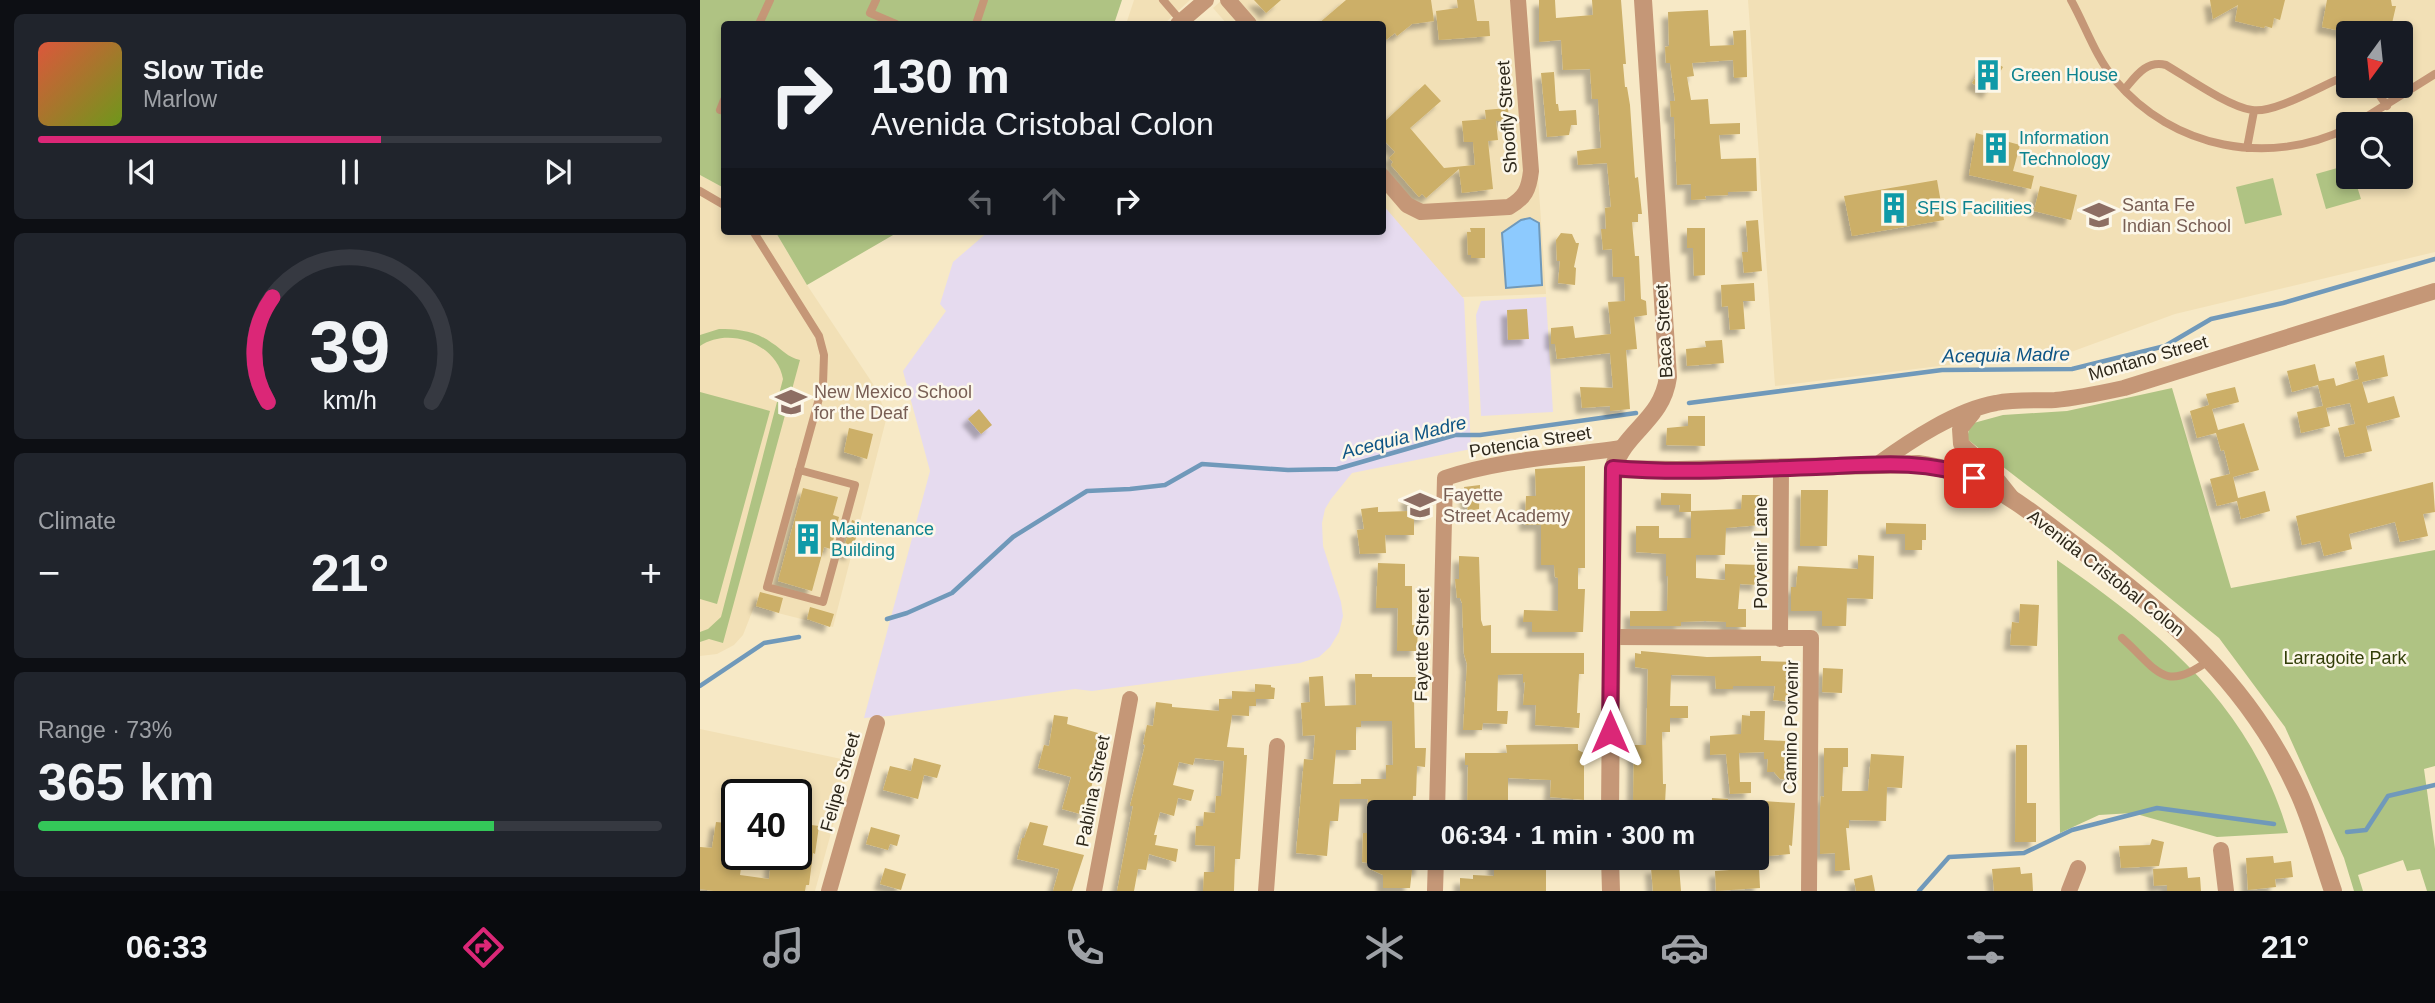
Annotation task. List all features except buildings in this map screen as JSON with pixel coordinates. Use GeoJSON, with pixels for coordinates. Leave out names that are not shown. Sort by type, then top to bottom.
{"type":"FeatureCollection","features":[{"type":"Feature","properties":{"kind":"street"},"geometry":{"type":"LineString","coordinates":[[1182,21],[1206,0]]}},
{"type":"Feature","properties":{"kind":"street"},"geometry":{"type":"LineString","coordinates":[[1228,0],[1246,21]]}},
{"type":"Feature","properties":{"kind":"street","name":"Shoofly Street"},"geometry":{"type":"LineString","coordinates":[[1386,181],[1407,205],[1421,212],[1509,207],[1521,200],[1529,186],[1531,171],[1518,0]]}},
{"type":"Feature","properties":{"kind":"street","name":"Baca Street"},"geometry":{"type":"LineString","coordinates":[[1610,800],[1613,468],[1627,442],[1660,405],[1668,377],[1643,0]]}},
{"type":"Feature","properties":{"kind":"street","name":"Montano Street"},"geometry":{"type":"LineString","coordinates":[[1878,464],[1940,425],[1980,407],[2013,401],[2056,400],[2124,388],[2435,290]]}},
{"type":"Feature","properties":{"kind":"street"},"geometry":{"type":"LineString","coordinates":[[1980,407],[1960,429],[1961,444],[1988,468],[2014,500]]}},
{"type":"Feature","properties":{"kind":"street","name":"Potencia Street"},"geometry":{"type":"LineString","coordinates":[[1445,478],[1478,467],[1627,442]]}},
{"type":"Feature","properties":{"kind":"street","name":"Avenida Cristobal Colon"},"geometry":{"type":"LineString","coordinates":[[1613,468],[1781,468],[1918,464],[1957,471],[1992,486],[2153,605],[2210,659],[2251,711],[2282,760],[2309,820],[2333,891]]}},
{"type":"Feature","properties":{"kind":"street","name":"Porvenir Lane"},"geometry":{"type":"LineString","coordinates":[[1780,639],[1781,468]]}},
{"type":"Feature","properties":{"kind":"street","name":"Fayette Street"},"geometry":{"type":"LineString","coordinates":[[1437,800],[1445,478]]}},
{"type":"Feature","properties":{"kind":"street","name":"Camino Porvenir"},"geometry":{"type":"LineString","coordinates":[[1611,636],[1811,638],[1809,891]]}},
{"type":"Feature","properties":{"kind":"street","name":"Pablina Street"},"geometry":{"type":"LineString","coordinates":[[1094,891],[1130,699]]}},
{"type":"Feature","properties":{"kind":"street","name":"Felipe Street"},"geometry":{"type":"LineString","coordinates":[[829,891],[877,723]]}},
{"type":"Feature","properties":{"kind":"street"},"geometry":{"type":"LineString","coordinates":[[1266,891],[1276,746]]}},
{"type":"Feature","properties":{"kind":"street"},"geometry":{"type":"LineString","coordinates":[[2221,850],[2226,891]]}},
{"type":"Feature","properties":{"kind":"street"},"geometry":{"type":"LineString","coordinates":[[2069,891],[2078,868]]}},
{"type":"Feature","properties":{"kind":"street"},"geometry":{"type":"LineString","coordinates":[[1435,891],[1436,870]]}},
{"type":"Feature","properties":{"kind":"street"},"geometry":{"type":"LineString","coordinates":[[1610,870],[1611,891]]}},
{"type":"Feature","properties":{"kind":"lane"},"geometry":{"type":"LineString","coordinates":[[760,21],[770,0]]}},
{"type":"Feature","properties":{"kind":"lane"},"geometry":{"type":"LineString","coordinates":[[876,0],[870,13],[889,21]]}},
{"type":"Feature","properties":{"kind":"lane"},"geometry":{"type":"LineString","coordinates":[[977,21],[984,0]]}},
{"type":"Feature","properties":{"kind":"lane"},"geometry":{"type":"LineString","coordinates":[[1163,0],[1179,21]]}},
{"type":"Feature","properties":{"kind":"lane"},"geometry":{"type":"LineString","coordinates":[[2071,0],[2096,51],[2124,90],[2154,116],[2183,132],[2215,143],[2272,149],[2306,144],[2336,133]]}},
{"type":"Feature","properties":{"kind":"lane"},"geometry":{"type":"LineString","coordinates":[[2124,90],[2142,70],[2156,63],[2166,65],[2230,102],[2254,111],[2282,104],[2336,80]]}},
{"type":"Feature","properties":{"kind":"lane"},"geometry":{"type":"LineString","coordinates":[[2377,112],[2435,74]]}},
{"type":"Feature","properties":{"kind":"lane"},"geometry":{"type":"LineString","coordinates":[[2381,98],[2387,106]]}},
{"type":"Feature","properties":{"kind":"lane"},"geometry":{"type":"LineString","coordinates":[[2247,148],[2254,111]]}},
{"type":"Feature","properties":{"kind":"lane"},"geometry":{"type":"LineString","coordinates":[[700,191],[721,203]]}},
{"type":"Feature","properties":{"kind":"lane"},"geometry":{"type":"LineString","coordinates":[[756,235],[819,336],[824,355],[823,384],[799,470],[767,587],[823,602],[855,485],[799,470]]}},
{"type":"Feature","properties":{"kind":"lane"},"geometry":{"type":"LineString","coordinates":[[2122,638],[2165,677],[2177,678],[2190,674],[2210,659]]}},
{"type":"Feature","properties":{"kind":"shaded area"},"geometry":{"type":"Polygon","coordinates":[[[1134,0],[1190,0],[1167,21],[1127,21],[1134,0]]]}},
{"type":"Feature","properties":{"kind":"shaded area"},"geometry":{"type":"Polygon","coordinates":[[[1222,0],[1526,0],[1546,294],[1461,297],[1386,210],[1386,21],[1224,21],[1213,8],[1222,0]]]}},
{"type":"Feature","properties":{"kind":"shaded area","name":"Santa Fe Indian School"},"geometry":{"type":"Polygon","coordinates":[[[1748,0],[2435,0],[2435,252],[2175,314],[2060,356],[1940,366],[1775,386],[1748,0]]]}},
{"type":"Feature","properties":{"kind":"shaded area","name":"New Mexico School for the Deaf"},"geometry":{"type":"Polygon","coordinates":[[[700,175],[721,186],[721,235],[777,235],[875,387],[887,416],[833,627],[754,607],[743,635],[734,645],[717,654],[700,656],[700,175]]]}},
{"type":"Feature","properties":{"kind":"shaded area"},"geometry":{"type":"Polygon","coordinates":[[[1386,208],[1464,299],[1471,449],[1352,473],[1331,499],[1325,509],[1322,523],[1323,546],[1343,616],[1339,632],[1330,647],[1319,657],[1300,663],[1092,691],[1075,689],[864,718],[930,471],[903,371],[946,311],[940,304],[953,262],[984,235],[1386,235],[1386,208]]]}},
{"type":"Feature","properties":{"kind":"shaded area"},"geometry":{"type":"Polygon","coordinates":[[[1546,297],[1553,412],[1481,416],[1476,315],[1481,301],[1546,297]]]}},
{"type":"Feature","properties":{"kind":"shaded area"},"geometry":{"type":"Polygon","coordinates":[[[700,729],[851,761],[815,891],[700,891],[700,729]]]}},
{"type":"Feature","properties":{"kind":"green space"},"geometry":{"type":"Polygon","coordinates":[[[700,0],[1122,0],[1115,21],[721,21],[721,186],[700,175],[700,0]]]}},
{"type":"Feature","properties":{"kind":"green space"},"geometry":{"type":"Polygon","coordinates":[[[2336,168],[2336,189],[2358,189],[2361,199],[2326,209],[2316,174],[2336,168]]]}},
{"type":"Feature","properties":{"kind":"green space"},"geometry":{"type":"Polygon","coordinates":[[[2273,178],[2282,215],[2245,224],[2236,187],[2273,178]]]}},
{"type":"Feature","properties":{"kind":"green space"},"geometry":{"type":"Polygon","coordinates":[[[777,235],[893,235],[807,285],[777,235]]]}},
{"type":"Feature","properties":{"kind":"green space"},"geometry":{"type":"Polygon","coordinates":[[[719,329],[753,333],[800,360],[723,643],[709,639],[700,642],[700,632],[708,629],[721,617],[783,379],[772,356],[750,342],[724,338],[700,346],[700,335],[719,329]]]}},
{"type":"Feature","properties":{"kind":"green space","name":"Larragoite Park"},"geometry":{"type":"Polygon","coordinates":[[[2172,388],[2231,588],[2435,550],[2435,766],[2424,769],[2435,849],[2435,891],[2427,891],[2420,869],[2407,871],[2403,860],[2358,875],[2363,891],[2354,891],[2344,858],[2285,727],[2219,638],[2111,550],[1967,439],[1970,424],[2003,415],[2067,411],[2172,388]]]}},
{"type":"Feature","properties":{"kind":"green space"},"geometry":{"type":"Polygon","coordinates":[[[700,392],[770,411],[717,604],[700,599],[700,392]]]}},
{"type":"Feature","properties":{"kind":"green space"},"geometry":{"type":"Polygon","coordinates":[[[2057,560],[2132,616],[2198,676],[2251,747],[2272,788],[2288,833],[2217,837],[2133,813],[2099,815],[2060,833],[2057,560]]]}},
{"type":"Feature","properties":{"kind":"water"},"geometry":{"type":"Polygon","coordinates":[[[1530,218],[1539,223],[1542,285],[1506,288],[1502,233],[1521,220],[1530,218]]]}},
{"type":"Feature","properties":{"kind":"waterway","name":"Acequia Madre"},"geometry":{"type":"LineString","coordinates":[[1689,403],[1942,370],[2072,369],[2165,346],[2211,319],[2283,303],[2435,259]]}},
{"type":"Feature","properties":{"kind":"waterway","name":"Acequia Madre"},"geometry":{"type":"LineString","coordinates":[[887,619],[952,593],[1013,537],[1087,491],[1165,485],[1202,464],[1288,470],[1337,469],[1455,435],[1480,435],[1636,413]]}},
{"type":"Feature","properties":{"kind":"waterway","name":"Acequia Madre"},"geometry":{"type":"LineString","coordinates":[[700,686],[764,643],[799,637]]}},
{"type":"Feature","properties":{"kind":"waterway"},"geometry":{"type":"LineString","coordinates":[[2347,832],[2366,830],[2388,796],[2435,785]]}},
{"type":"Feature","properties":{"kind":"waterway"},"geometry":{"type":"LineString","coordinates":[[1919,891],[1949,857],[2024,853],[2072,830],[2157,808],[2274,824]]}},
{"type":"Feature","properties":{"kind":"place","name":"Green House"},"geometry":{"type":"Point","coordinates":[1988,75]}},
{"type":"Feature","properties":{"kind":"place","name":"Information Technology"},"geometry":{"type":"Point","coordinates":[1996,148]}},
{"type":"Feature","properties":{"kind":"place","name":"SFIS Facilities"},"geometry":{"type":"Point","coordinates":[1894,208]}},
{"type":"Feature","properties":{"kind":"place","name":"Santa Fe Indian School"},"geometry":{"type":"Point","coordinates":[2099,215]}},
{"type":"Feature","properties":{"kind":"place","name":"New Mexico School for the Deaf"},"geometry":{"type":"Point","coordinates":[791,402]}},
{"type":"Feature","properties":{"kind":"place","name":"Fayette Street Academy"},"geometry":{"type":"Point","coordinates":[1420,505]}},
{"type":"Feature","properties":{"kind":"place","name":"Maintenance Building"},"geometry":{"type":"Point","coordinates":[808,539]}},
{"type":"Feature","properties":{"kind":"route"},"geometry":{"type":"LineString","coordinates":[[1610,732],[1613,468],[1630,470],[1918,464],[1957,471],[1974,478]]}}]}
